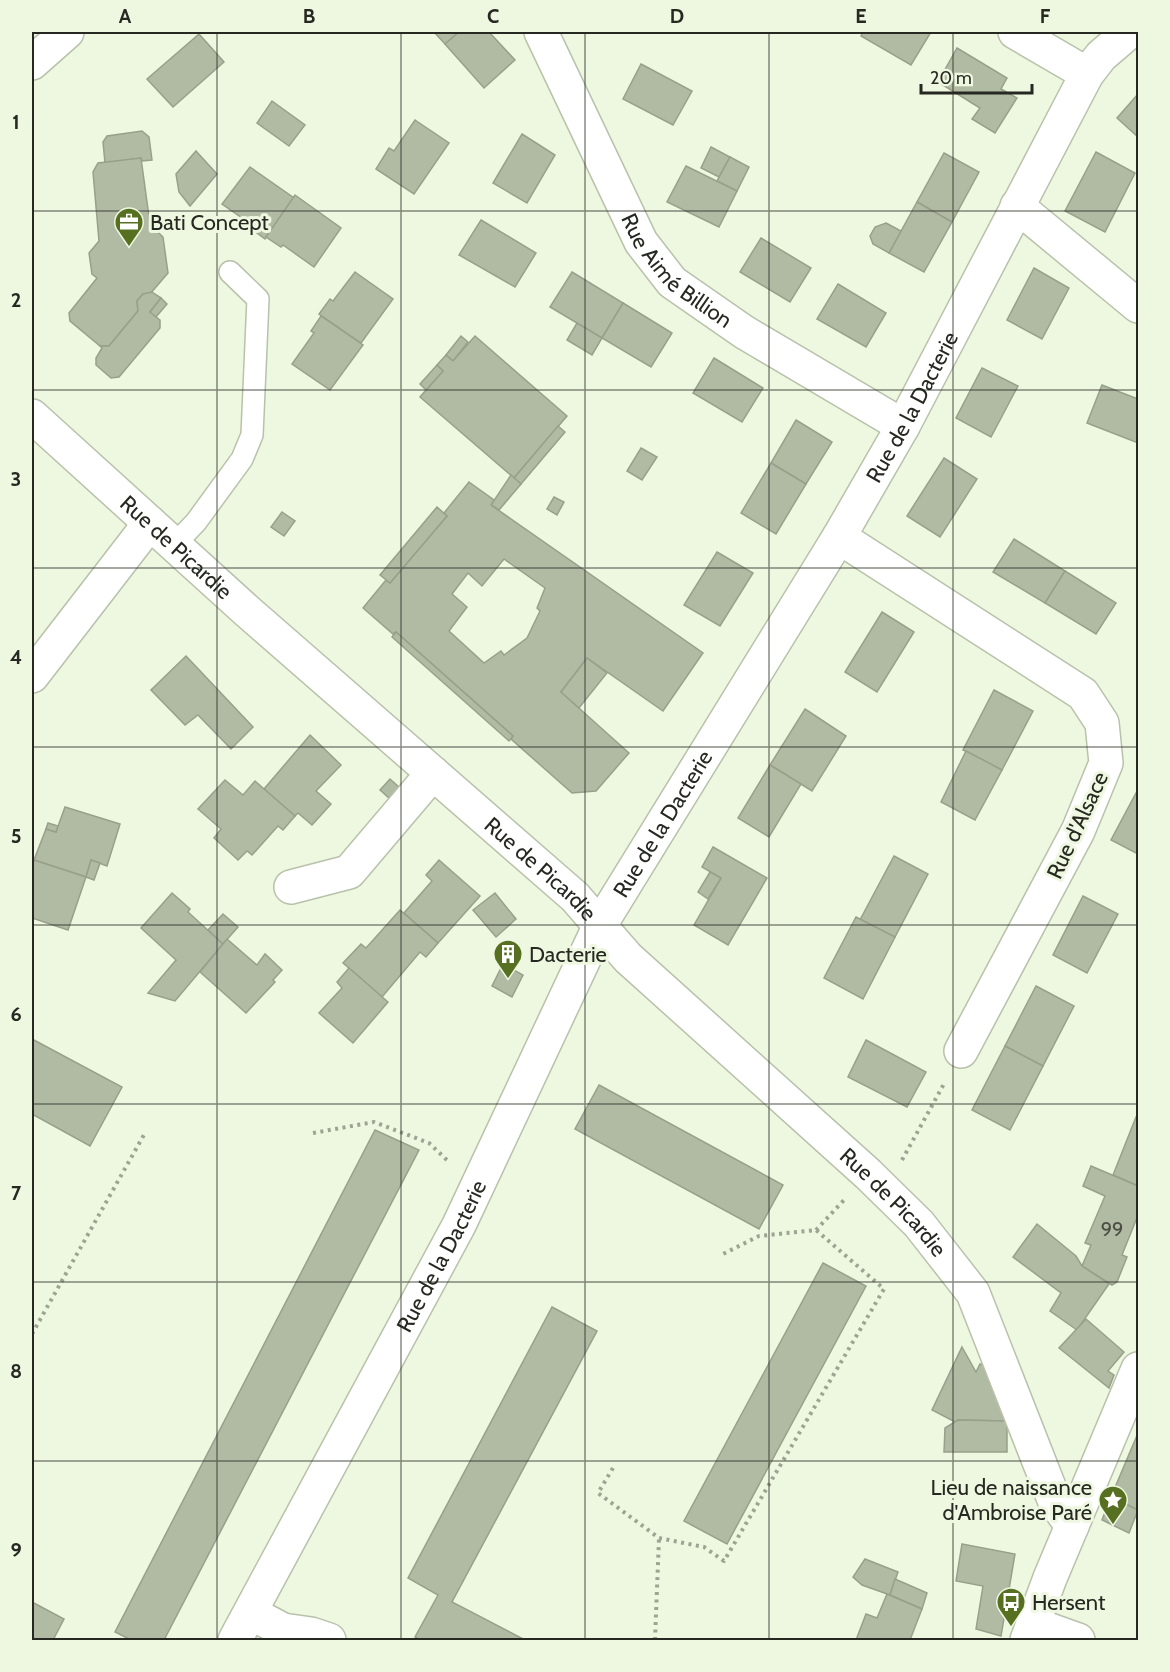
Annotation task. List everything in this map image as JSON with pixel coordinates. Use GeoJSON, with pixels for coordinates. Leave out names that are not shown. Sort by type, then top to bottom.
{"type":"FeatureCollection","features":[{"type":"Feature","properties":{"kind":"street"},"geometry":{"type":"LineString","coordinates":[[32,63],[67,32]]}},
{"type":"Feature","properties":{"kind":"street","name":"Rue Aimé Billion"},"geometry":{"type":"LineString","coordinates":[[541,32],[641,242],[672,282],[744,332],[903,426]]}},
{"type":"Feature","properties":{"kind":"street"},"geometry":{"type":"LineString","coordinates":[[1015,32],[1087,74]]}},
{"type":"Feature","properties":{"kind":"street","name":"Rue de la Dacterie"},"geometry":{"type":"LineString","coordinates":[[243,1627],[459,1225],[600,925],[839,537],[903,426],[1087,74],[1101,56],[1129,32]]}},
{"type":"Feature","properties":{"kind":"street"},"geometry":{"type":"LineString","coordinates":[[1017,206],[1138,306]]}},
{"type":"Feature","properties":{"kind":"street","name":"Rue de Picardie"},"geometry":{"type":"LineString","coordinates":[[32,416],[174,545],[575,897],[628,958],[868,1174],[919,1224],[948,1258],[972,1293],[1055,1502],[1072,1526]]}},
{"type":"Feature","properties":{"kind":"street"},"geometry":{"type":"LineString","coordinates":[[32,676],[150,523]]}},
{"type":"Feature","properties":{"kind":"street","name":"Rue d'Alsace"},"geometry":{"type":"LineString","coordinates":[[839,537],[1083,694],[1102,723],[1106,763],[1078,831],[961,1051]]}},
{"type":"Feature","properties":{"kind":"street"},"geometry":{"type":"LineString","coordinates":[[291,887],[349,872],[433,773]]}},
{"type":"Feature","properties":{"kind":"street"},"geometry":{"type":"LineString","coordinates":[[1078,1641],[1030,1632],[1138,1369]]}},
{"type":"Feature","properties":{"kind":"street"},"geometry":{"type":"LineString","coordinates":[[243,1627],[311,1634],[329,1641]]}},
{"type":"Feature","properties":{"kind":"lane"},"geometry":{"type":"LineString","coordinates":[[174,545],[196,522],[242,459],[252,435],[258,299],[230,272]]}},
{"type":"Feature","properties":{"kind":"path"},"geometry":{"type":"LineString","coordinates":[[899,1166],[961,1051]]}},
{"type":"Feature","properties":{"kind":"path"},"geometry":{"type":"LineString","coordinates":[[313,1133],[374,1122],[429,1143],[455,1168]]}},
{"type":"Feature","properties":{"kind":"path"},"geometry":{"type":"LineString","coordinates":[[32,1334],[145,1133]]}},
{"type":"Feature","properties":{"kind":"path"},"geometry":{"type":"LineString","coordinates":[[721,1255],[759,1236],[816,1230],[850,1194]]}},
{"type":"Feature","properties":{"kind":"path"},"geometry":{"type":"LineString","coordinates":[[613,1468],[598,1493],[659,1538],[704,1547],[724,1561],[884,1289],[816,1230]]}},
{"type":"Feature","properties":{"kind":"path"},"geometry":{"type":"LineString","coordinates":[[656,1641],[659,1538]]}},
{"type":"Feature","properties":{"kind":"building"},"geometry":{"type":"Polygon","coordinates":[[[434,32],[459,32],[445,44],[434,32]]]}},
{"type":"Feature","properties":{"kind":"building"},"geometry":{"type":"Polygon","coordinates":[[[459,32],[489,32],[515,60],[484,88],[445,44],[459,32]]]}},
{"type":"Feature","properties":{"kind":"building"},"geometry":{"type":"Polygon","coordinates":[[[863,32],[931,32],[911,65],[861,36],[863,32]]]}},
{"type":"Feature","properties":{"kind":"building"},"geometry":{"type":"Polygon","coordinates":[[[199,34],[224,62],[173,107],[147,79],[199,34]]]}},
{"type":"Feature","properties":{"kind":"building"},"geometry":{"type":"Polygon","coordinates":[[[957,48],[1007,78],[1001,89],[1017,98],[995,133],[972,119],[980,108],[938,82],[957,48]]]}},
{"type":"Feature","properties":{"kind":"building"},"geometry":{"type":"Polygon","coordinates":[[[641,64],[692,91],[673,125],[623,99],[641,64]]]}},
{"type":"Feature","properties":{"kind":"building"},"geometry":{"type":"Polygon","coordinates":[[[1138,94],[1138,137],[1117,118],[1138,94]]]}},
{"type":"Feature","properties":{"kind":"building"},"geometry":{"type":"Polygon","coordinates":[[[272,101],[305,125],[289,146],[257,123],[272,101]]]}},
{"type":"Feature","properties":{"kind":"building"},"geometry":{"type":"Polygon","coordinates":[[[415,120],[449,143],[414,194],[376,169],[389,148],[394,151],[415,120]]]}},
{"type":"Feature","properties":{"kind":"building"},"geometry":{"type":"Polygon","coordinates":[[[142,131],[149,137],[152,160],[142,161],[141,158],[105,163],[103,142],[107,136],[142,131]]]}},
{"type":"Feature","properties":{"kind":"building"},"geometry":{"type":"Polygon","coordinates":[[[522,134],[555,155],[527,203],[493,183],[522,134]]]}},
{"type":"Feature","properties":{"kind":"building"},"geometry":{"type":"Polygon","coordinates":[[[711,147],[730,157],[719,177],[701,168],[711,147]]]}},
{"type":"Feature","properties":{"kind":"building"},"geometry":{"type":"Polygon","coordinates":[[[196,151],[217,174],[190,206],[179,192],[176,174],[196,151]]]}},
{"type":"Feature","properties":{"kind":"building"},"geometry":{"type":"Polygon","coordinates":[[[1096,152],[1135,173],[1105,232],[1065,211],[1096,152]]]}},
{"type":"Feature","properties":{"kind":"building"},"geometry":{"type":"Polygon","coordinates":[[[944,153],[979,172],[952,222],[917,202],[944,153]]]}},
{"type":"Feature","properties":{"kind":"building"},"geometry":{"type":"Polygon","coordinates":[[[730,157],[749,167],[737,191],[717,181],[730,157]]]}},
{"type":"Feature","properties":{"kind":"building","name":"Bati Concept"},"geometry":{"type":"Polygon","coordinates":[[[141,158],[150,224],[163,237],[168,273],[150,294],[143,294],[137,301],[138,311],[109,346],[100,346],[70,321],[69,313],[97,278],[92,274],[89,253],[99,241],[93,172],[98,163],[141,158]]]}},
{"type":"Feature","properties":{"kind":"building"},"geometry":{"type":"Polygon","coordinates":[[[686,166],[737,191],[719,227],[667,202],[686,166]]]}},
{"type":"Feature","properties":{"kind":"building"},"geometry":{"type":"Polygon","coordinates":[[[250,167],[294,198],[265,239],[250,228],[252,225],[222,204],[250,167]]]}},
{"type":"Feature","properties":{"kind":"building"},"geometry":{"type":"Polygon","coordinates":[[[295,195],[341,228],[314,267],[283,245],[281,247],[266,237],[295,195]]]}},
{"type":"Feature","properties":{"kind":"building"},"geometry":{"type":"Polygon","coordinates":[[[917,202],[952,222],[924,272],[889,253],[917,202]]]}},
{"type":"Feature","properties":{"kind":"building"},"geometry":{"type":"Polygon","coordinates":[[[481,220],[536,253],[515,287],[459,255],[481,220]]]}},
{"type":"Feature","properties":{"kind":"building"},"geometry":{"type":"Polygon","coordinates":[[[886,223],[901,231],[889,253],[873,244],[870,236],[875,227],[886,223]]]}},
{"type":"Feature","properties":{"kind":"building"},"geometry":{"type":"Polygon","coordinates":[[[761,238],[811,268],[790,302],[740,272],[761,238]]]}},
{"type":"Feature","properties":{"kind":"building"},"geometry":{"type":"Polygon","coordinates":[[[1034,268],[1069,288],[1042,339],[1007,320],[1034,268]]]}},
{"type":"Feature","properties":{"kind":"building"},"geometry":{"type":"Polygon","coordinates":[[[355,272],[393,299],[361,343],[319,314],[330,299],[333,301],[355,272]]]}},
{"type":"Feature","properties":{"kind":"building"},"geometry":{"type":"Polygon","coordinates":[[[572,272],[623,303],[602,338],[550,307],[572,272]]]}},
{"type":"Feature","properties":{"kind":"building"},"geometry":{"type":"Polygon","coordinates":[[[838,284],[886,313],[866,347],[817,319],[838,284]]]}},
{"type":"Feature","properties":{"kind":"building"},"geometry":{"type":"Polygon","coordinates":[[[152,292],[161,298],[150,312],[160,320],[160,328],[119,377],[111,378],[96,365],[96,358],[102,348],[100,346],[109,346],[138,311],[137,301],[143,294],[152,292]]]}},
{"type":"Feature","properties":{"kind":"building"},"geometry":{"type":"Polygon","coordinates":[[[161,298],[167,304],[156,317],[150,312],[161,298]]]}},
{"type":"Feature","properties":{"kind":"building"},"geometry":{"type":"Polygon","coordinates":[[[623,303],[672,333],[651,367],[602,338],[623,303]]]}},
{"type":"Feature","properties":{"kind":"building"},"geometry":{"type":"Polygon","coordinates":[[[321,316],[363,345],[330,390],[292,364],[314,333],[311,331],[321,316]]]}},
{"type":"Feature","properties":{"kind":"building"},"geometry":{"type":"Polygon","coordinates":[[[577,323],[602,338],[592,355],[567,340],[577,323]]]}},
{"type":"Feature","properties":{"kind":"building"},"geometry":{"type":"Polygon","coordinates":[[[461,336],[468,342],[453,361],[446,355],[461,336]]]}},
{"type":"Feature","properties":{"kind":"building"},"geometry":{"type":"Polygon","coordinates":[[[475,336],[567,416],[514,478],[420,397],[443,371],[437,365],[446,355],[453,361],[475,336]]]}},
{"type":"Feature","properties":{"kind":"building"},"geometry":{"type":"Polygon","coordinates":[[[714,358],[763,388],[742,422],[693,393],[714,358]]]}},
{"type":"Feature","properties":{"kind":"building"},"geometry":{"type":"Polygon","coordinates":[[[437,365],[443,371],[426,390],[420,384],[437,365]]]}},
{"type":"Feature","properties":{"kind":"building"},"geometry":{"type":"Polygon","coordinates":[[[982,368],[1018,386],[991,437],[956,418],[982,368]]]}},
{"type":"Feature","properties":{"kind":"building"},"geometry":{"type":"Polygon","coordinates":[[[1102,385],[1138,399],[1138,443],[1087,423],[1102,385]]]}},
{"type":"Feature","properties":{"kind":"building"},"geometry":{"type":"Polygon","coordinates":[[[796,420],[832,442],[806,484],[771,463],[796,420]]]}},
{"type":"Feature","properties":{"kind":"building"},"geometry":{"type":"Polygon","coordinates":[[[558,426],[565,432],[521,484],[514,478],[558,426]]]}},
{"type":"Feature","properties":{"kind":"building"},"geometry":{"type":"Polygon","coordinates":[[[641,448],[657,457],[642,480],[627,471],[641,448]]]}},
{"type":"Feature","properties":{"kind":"building"},"geometry":{"type":"Polygon","coordinates":[[[944,458],[977,479],[940,537],[907,516],[944,458]]]}},
{"type":"Feature","properties":{"kind":"building"},"geometry":{"type":"Polygon","coordinates":[[[771,463],[806,484],[776,534],[741,513],[771,463]]]}},
{"type":"Feature","properties":{"kind":"building"},"geometry":{"type":"Polygon","coordinates":[[[511,475],[521,484],[499,510],[491,505],[511,475]]]}},
{"type":"Feature","properties":{"kind":"building"},"geometry":{"type":"Polygon","coordinates":[[[469,482],[494,500],[491,505],[703,653],[663,711],[587,658],[561,692],[629,753],[596,791],[572,793],[511,739],[513,736],[396,632],[393,634],[363,608],[386,580],[390,583],[447,516],[444,513],[469,482]],[[504,559],[482,586],[468,573],[452,594],[467,607],[449,631],[484,663],[501,651],[504,655],[527,638],[540,611],[537,608],[545,588],[504,559]]]}},
{"type":"Feature","properties":{"kind":"building"},"geometry":{"type":"Polygon","coordinates":[[[554,497],[564,502],[557,515],[547,509],[554,497]]]}},
{"type":"Feature","properties":{"kind":"building"},"geometry":{"type":"Polygon","coordinates":[[[437,507],[447,516],[390,583],[380,575],[437,507]]]}},
{"type":"Feature","properties":{"kind":"building"},"geometry":{"type":"Polygon","coordinates":[[[282,512],[295,521],[284,536],[271,527],[282,512]]]}},
{"type":"Feature","properties":{"kind":"building"},"geometry":{"type":"Polygon","coordinates":[[[1014,539],[1065,571],[1045,603],[993,572],[1014,539]]]}},
{"type":"Feature","properties":{"kind":"building"},"geometry":{"type":"Polygon","coordinates":[[[717,552],[753,573],[720,626],[684,605],[717,552]]]}},
{"type":"Feature","properties":{"kind":"building"},"geometry":{"type":"Polygon","coordinates":[[[1065,571],[1116,603],[1096,634],[1045,603],[1065,571]]]}},
{"type":"Feature","properties":{"kind":"building"},"geometry":{"type":"Polygon","coordinates":[[[882,612],[914,632],[877,692],[845,672],[882,612]]]}},
{"type":"Feature","properties":{"kind":"building"},"geometry":{"type":"Polygon","coordinates":[[[396,632],[513,736],[509,741],[392,637],[396,632]]]}},
{"type":"Feature","properties":{"kind":"building"},"geometry":{"type":"Polygon","coordinates":[[[186,656],[253,727],[231,749],[198,715],[185,725],[151,690],[186,656]]]}},
{"type":"Feature","properties":{"kind":"building"},"geometry":{"type":"Polygon","coordinates":[[[587,658],[607,673],[579,708],[561,692],[587,658]]]}},
{"type":"Feature","properties":{"kind":"building"},"geometry":{"type":"Polygon","coordinates":[[[994,690],[1033,711],[1002,770],[963,750],[994,690]]]}},
{"type":"Feature","properties":{"kind":"building"},"geometry":{"type":"Polygon","coordinates":[[[805,709],[846,736],[812,791],[770,765],[805,709]]]}},
{"type":"Feature","properties":{"kind":"building"},"geometry":{"type":"Polygon","coordinates":[[[310,735],[341,765],[316,791],[331,804],[312,825],[298,813],[295,816],[264,789],[310,735]]]}},
{"type":"Feature","properties":{"kind":"building"},"geometry":{"type":"Polygon","coordinates":[[[966,751],[1002,770],[975,820],[941,802],[966,751]]]}},
{"type":"Feature","properties":{"kind":"building"},"geometry":{"type":"Polygon","coordinates":[[[770,765],[801,784],[769,837],[738,818],[770,765]]]}},
{"type":"Feature","properties":{"kind":"building"},"geometry":{"type":"Polygon","coordinates":[[[390,779],[400,788],[390,799],[380,790],[390,779]]]}},
{"type":"Feature","properties":{"kind":"building"},"geometry":{"type":"Polygon","coordinates":[[[225,780],[243,795],[255,781],[295,816],[283,830],[278,826],[252,855],[247,851],[238,860],[214,838],[221,829],[198,809],[225,780]]]}},
{"type":"Feature","properties":{"kind":"building"},"geometry":{"type":"Polygon","coordinates":[[[1136,793],[1138,794],[1138,854],[1111,840],[1136,793]]]}},
{"type":"Feature","properties":{"kind":"building"},"geometry":{"type":"Polygon","coordinates":[[[65,807],[120,824],[107,866],[91,860],[86,877],[34,860],[46,829],[56,832],[65,807]]]}},
{"type":"Feature","properties":{"kind":"building"},"geometry":{"type":"Polygon","coordinates":[[[48,823],[58,826],[56,832],[46,829],[48,823]]]}},
{"type":"Feature","properties":{"kind":"building"},"geometry":{"type":"Polygon","coordinates":[[[713,847],[767,878],[728,945],[694,925],[721,878],[702,867],[713,847]]]}},
{"type":"Feature","properties":{"kind":"building"},"geometry":{"type":"Polygon","coordinates":[[[894,856],[928,874],[895,937],[860,920],[894,856]]]}},
{"type":"Feature","properties":{"kind":"building"},"geometry":{"type":"Polygon","coordinates":[[[34,860],[86,877],[68,930],[32,918],[34,860]]]}},
{"type":"Feature","properties":{"kind":"building"},"geometry":{"type":"Polygon","coordinates":[[[91,860],[100,863],[94,880],[86,877],[91,860]]]}},
{"type":"Feature","properties":{"kind":"building"},"geometry":{"type":"Polygon","coordinates":[[[439,860],[480,896],[438,943],[404,913],[432,881],[426,875],[439,860]]]}},
{"type":"Feature","properties":{"kind":"building"},"geometry":{"type":"Polygon","coordinates":[[[710,872],[721,878],[708,899],[698,892],[710,872]]]}},
{"type":"Feature","properties":{"kind":"building"},"geometry":{"type":"Polygon","coordinates":[[[172,893],[190,909],[188,912],[223,944],[175,1001],[148,993],[176,960],[141,928],[172,893]]]}},
{"type":"Feature","properties":{"kind":"building"},"geometry":{"type":"Polygon","coordinates":[[[495,893],[516,919],[496,937],[473,910],[495,893]]]}},
{"type":"Feature","properties":{"kind":"building"},"geometry":{"type":"Polygon","coordinates":[[[1083,896],[1118,914],[1087,973],[1053,955],[1083,896]]]}},
{"type":"Feature","properties":{"kind":"building"},"geometry":{"type":"Polygon","coordinates":[[[400,910],[438,943],[426,957],[420,952],[382,997],[343,963],[361,944],[366,948],[400,910]]]}},
{"type":"Feature","properties":{"kind":"building"},"geometry":{"type":"Polygon","coordinates":[[[223,914],[238,927],[223,944],[208,930],[223,914]]]}},
{"type":"Feature","properties":{"kind":"building"},"geometry":{"type":"Polygon","coordinates":[[[856,917],[895,937],[863,999],[824,978],[856,917]]]}},
{"type":"Feature","properties":{"kind":"building"},"geometry":{"type":"Polygon","coordinates":[[[227,939],[257,965],[265,954],[282,970],[273,980],[275,982],[246,1013],[200,972],[227,939]]]}},
{"type":"Feature","properties":{"kind":"building","name":"Dacterie"},"geometry":{"type":"Polygon","coordinates":[[[503,964],[523,975],[512,997],[492,986],[503,964]]]}},
{"type":"Feature","properties":{"kind":"building"},"geometry":{"type":"Polygon","coordinates":[[[349,968],[388,1002],[353,1043],[319,1013],[342,988],[337,982],[349,968]]]}},
{"type":"Feature","properties":{"kind":"building"},"geometry":{"type":"Polygon","coordinates":[[[1036,986],[1074,1006],[1043,1066],[1005,1046],[1036,986]]]}},
{"type":"Feature","properties":{"kind":"building"},"geometry":{"type":"Polygon","coordinates":[[[32,1039],[122,1087],[90,1146],[32,1114],[32,1039]]]}},
{"type":"Feature","properties":{"kind":"building"},"geometry":{"type":"Polygon","coordinates":[[[866,1040],[926,1072],[907,1107],[848,1077],[866,1040]]]}},
{"type":"Feature","properties":{"kind":"building"},"geometry":{"type":"Polygon","coordinates":[[[1005,1046],[1043,1066],[1010,1130],[972,1110],[1005,1046]]]}},
{"type":"Feature","properties":{"kind":"building"},"geometry":{"type":"Polygon","coordinates":[[[599,1085],[783,1185],[759,1229],[575,1129],[599,1085]]]}},
{"type":"Feature","properties":{"kind":"building"},"geometry":{"type":"Polygon","coordinates":[[[1136,1117],[1138,1118],[1138,1186],[1113,1175],[1136,1117]]]}},
{"type":"Feature","properties":{"kind":"building"},"geometry":{"type":"Polygon","coordinates":[[[375,1130],[419,1150],[164,1640],[131,1640],[115,1632],[375,1130]]]}},
{"type":"Feature","properties":{"kind":"building"},"geometry":{"type":"Polygon","coordinates":[[[1091,1166],[1138,1186],[1138,1215],[1122,1255],[1127,1257],[1117,1282],[1112,1285],[1082,1266],[1091,1245],[1085,1243],[1105,1196],[1083,1186],[1091,1166]]]}},
{"type":"Feature","properties":{"kind":"building"},"geometry":{"type":"Polygon","coordinates":[[[1037,1224],[1076,1256],[1082,1266],[1109,1284],[1077,1330],[1050,1311],[1061,1293],[1013,1257],[1037,1224]]]}},
{"type":"Feature","properties":{"kind":"building"},"geometry":{"type":"Polygon","coordinates":[[[823,1263],[866,1286],[727,1544],[684,1521],[823,1263]]]}},
{"type":"Feature","properties":{"kind":"building"},"geometry":{"type":"Polygon","coordinates":[[[552,1307],[597,1331],[452,1602],[525,1640],[421,1640],[415,1637],[438,1595],[408,1578],[552,1307]]]}},
{"type":"Feature","properties":{"kind":"building"},"geometry":{"type":"Polygon","coordinates":[[[1086,1319],[1124,1352],[1108,1371],[1114,1375],[1109,1388],[1059,1348],[1086,1319]]]}},
{"type":"Feature","properties":{"kind":"building"},"geometry":{"type":"Polygon","coordinates":[[[962,1347],[976,1372],[980,1364],[986,1366],[1007,1421],[958,1420],[957,1423],[932,1410],[962,1347]]]}},
{"type":"Feature","properties":{"kind":"building"},"geometry":{"type":"Polygon","coordinates":[[[958,1420],[1007,1421],[1007,1452],[944,1452],[945,1428],[958,1420]]]}},
{"type":"Feature","properties":{"kind":"building"},"geometry":{"type":"Polygon","coordinates":[[[1138,1433],[1138,1510],[1111,1497],[1138,1433]]]}},
{"type":"Feature","properties":{"kind":"building"},"geometry":{"type":"Polygon","coordinates":[[[1111,1497],[1138,1510],[1129,1533],[1102,1520],[1111,1497]]]}},
{"type":"Feature","properties":{"kind":"building"},"geometry":{"type":"Polygon","coordinates":[[[962,1544],[1015,1554],[1001,1636],[976,1629],[983,1586],[956,1581],[962,1544]]]}},
{"type":"Feature","properties":{"kind":"building"},"geometry":{"type":"Polygon","coordinates":[[[865,1559],[898,1572],[890,1595],[862,1585],[853,1577],[865,1559]]]}},
{"type":"Feature","properties":{"kind":"building"},"geometry":{"type":"Polygon","coordinates":[[[895,1579],[927,1593],[922,1609],[890,1595],[895,1579]]]}},
{"type":"Feature","properties":{"kind":"building"},"geometry":{"type":"Polygon","coordinates":[[[887,1594],[922,1609],[910,1640],[856,1640],[866,1614],[877,1618],[887,1594]]]}},
{"type":"Feature","properties":{"kind":"building"},"geometry":{"type":"Polygon","coordinates":[[[32,1602],[64,1619],[53,1640],[32,1640],[32,1602]]]}},
{"type":"Feature","properties":{"kind":"place","name":"Bati Concept"},"geometry":{"type":"Point","coordinates":[129,248]}},
{"type":"Feature","properties":{"kind":"place","name":"Dacterie"},"geometry":{"type":"Point","coordinates":[508,980]}},
{"type":"Feature","properties":{"kind":"place","name":"Lieu de naissance d'Ambroise Paré"},"geometry":{"type":"Point","coordinates":[1113,1526]}},
{"type":"Feature","properties":{"kind":"place","name":"Hersent"},"geometry":{"type":"Point","coordinates":[1011,1628]}}]}
